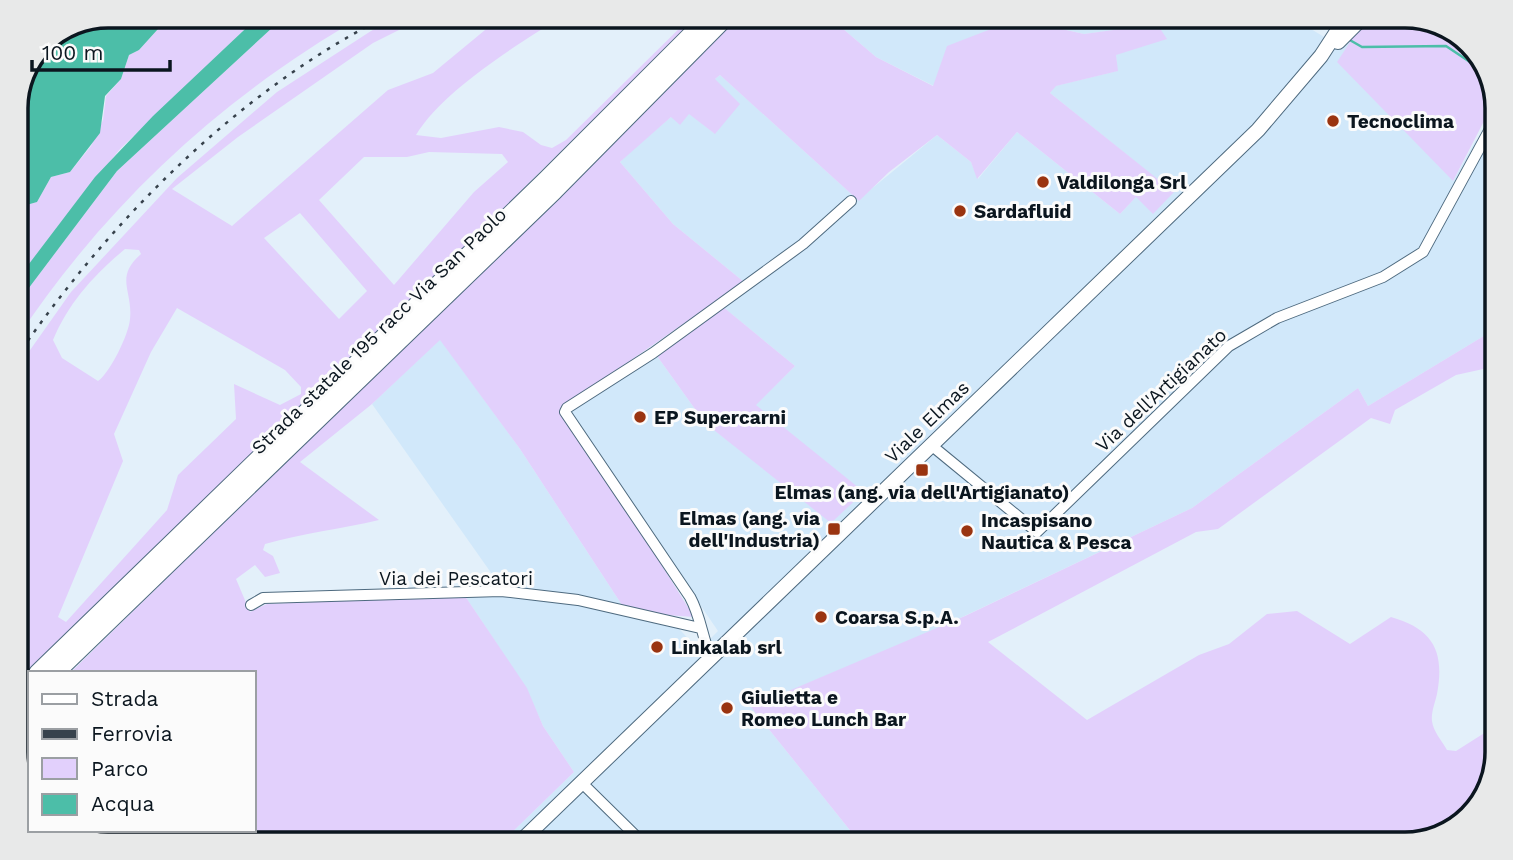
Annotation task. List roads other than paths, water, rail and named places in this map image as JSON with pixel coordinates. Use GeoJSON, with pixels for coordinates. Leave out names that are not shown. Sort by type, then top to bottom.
{"type":"FeatureCollection","features":[{"type":"Feature","properties":{"kind":"highway","name":"Strada statale 195 racc Via San Paolo"},"geometry":{"type":"LineString","coordinates":[[39,671],[546,179],[697,28]]}},
{"type":"Feature","properties":{"kind":"highway","name":"Strada statale 195 racc Via San Paolo"},"geometry":{"type":"LineString","coordinates":[[58,671],[555,191],[716,28]]}},
{"type":"Feature","properties":{"kind":"main road","name":"Viale Elmas"},"geometry":{"type":"LineString","coordinates":[[532,832],[1220,167],[1321,57],[1339,28]]}},
{"type":"Feature","properties":{"kind":"main road"},"geometry":{"type":"LineString","coordinates":[[1321,57],[1352,28]]}},
{"type":"Feature","properties":{"kind":"street","name":"Via dell'Artigianato"},"geometry":{"type":"LineString","coordinates":[[931,445],[1037,532],[1229,346],[1277,318],[1383,277],[1423,252],[1485,138]]}},
{"type":"Feature","properties":{"kind":"street"},"geometry":{"type":"LineString","coordinates":[[711,658],[700,628],[700,616],[690,597],[565,412],[567,408],[653,353],[803,244],[852,201]]}},
{"type":"Feature","properties":{"kind":"street","name":"Via dei Pescatori"},"geometry":{"type":"LineString","coordinates":[[251,605],[263,598],[501,591],[579,600],[700,628]]}},
{"type":"Feature","properties":{"kind":"street"},"geometry":{"type":"LineString","coordinates":[[583,784],[632,832]]}},
{"type":"Feature","properties":{"kind":"water"},"geometry":{"type":"Polygon","coordinates":[[[108,28],[158,28],[139,50],[129,55],[121,79],[105,96],[100,133],[70,172],[51,177],[37,202],[28,205],[28,103],[36,73],[45,59],[55,48],[83,32],[108,28]]]}},
{"type":"Feature","properties":{"kind":"water"},"geometry":{"type":"Polygon","coordinates":[[[246,28],[272,28],[117,171],[28,289],[28,265],[95,177],[153,116],[246,28]]]}},
{"type":"Feature","properties":{"kind":"waterway"},"geometry":{"type":"LineString","coordinates":[[1348,39],[1362,47],[1446,46],[1468,61]]}},
{"type":"Feature","properties":{"kind":"railway"},"geometry":{"type":"LineString","coordinates":[[28,341],[92,258],[180,164],[229,121],[280,82],[332,46],[365,28]]}},
{"type":"Feature","properties":{"kind":"place","name":"Tecnoclima"},"geometry":{"type":"Point","coordinates":[1333,121]}},
{"type":"Feature","properties":{"kind":"place","name":"Valdilonga Srl"},"geometry":{"type":"Point","coordinates":[1043,182]}},
{"type":"Feature","properties":{"kind":"place","name":"Sardafluid"},"geometry":{"type":"Point","coordinates":[960,211]}},
{"type":"Feature","properties":{"kind":"place","name":"EP Supercarni"},"geometry":{"type":"Point","coordinates":[640,417]}},
{"type":"Feature","properties":{"kind":"place","name":"Elmas (ang. via dell'Artigianato)"},"geometry":{"type":"Point","coordinates":[922,470]}},
{"type":"Feature","properties":{"kind":"place","name":"Elmas (ang. via dell'Industria)"},"geometry":{"type":"Point","coordinates":[834,529]}},
{"type":"Feature","properties":{"kind":"place","name":"Incaspisano Nautica & Pesca"},"geometry":{"type":"Point","coordinates":[967,531]}},
{"type":"Feature","properties":{"kind":"place","name":"Coarsa S.p.A."},"geometry":{"type":"Point","coordinates":[821,617]}},
{"type":"Feature","properties":{"kind":"place","name":"Linkalab srl"},"geometry":{"type":"Point","coordinates":[657,647]}},
{"type":"Feature","properties":{"kind":"place","name":"Giulietta e Romeo Lunch Bar"},"geometry":{"type":"Point","coordinates":[727,708]}}]}
